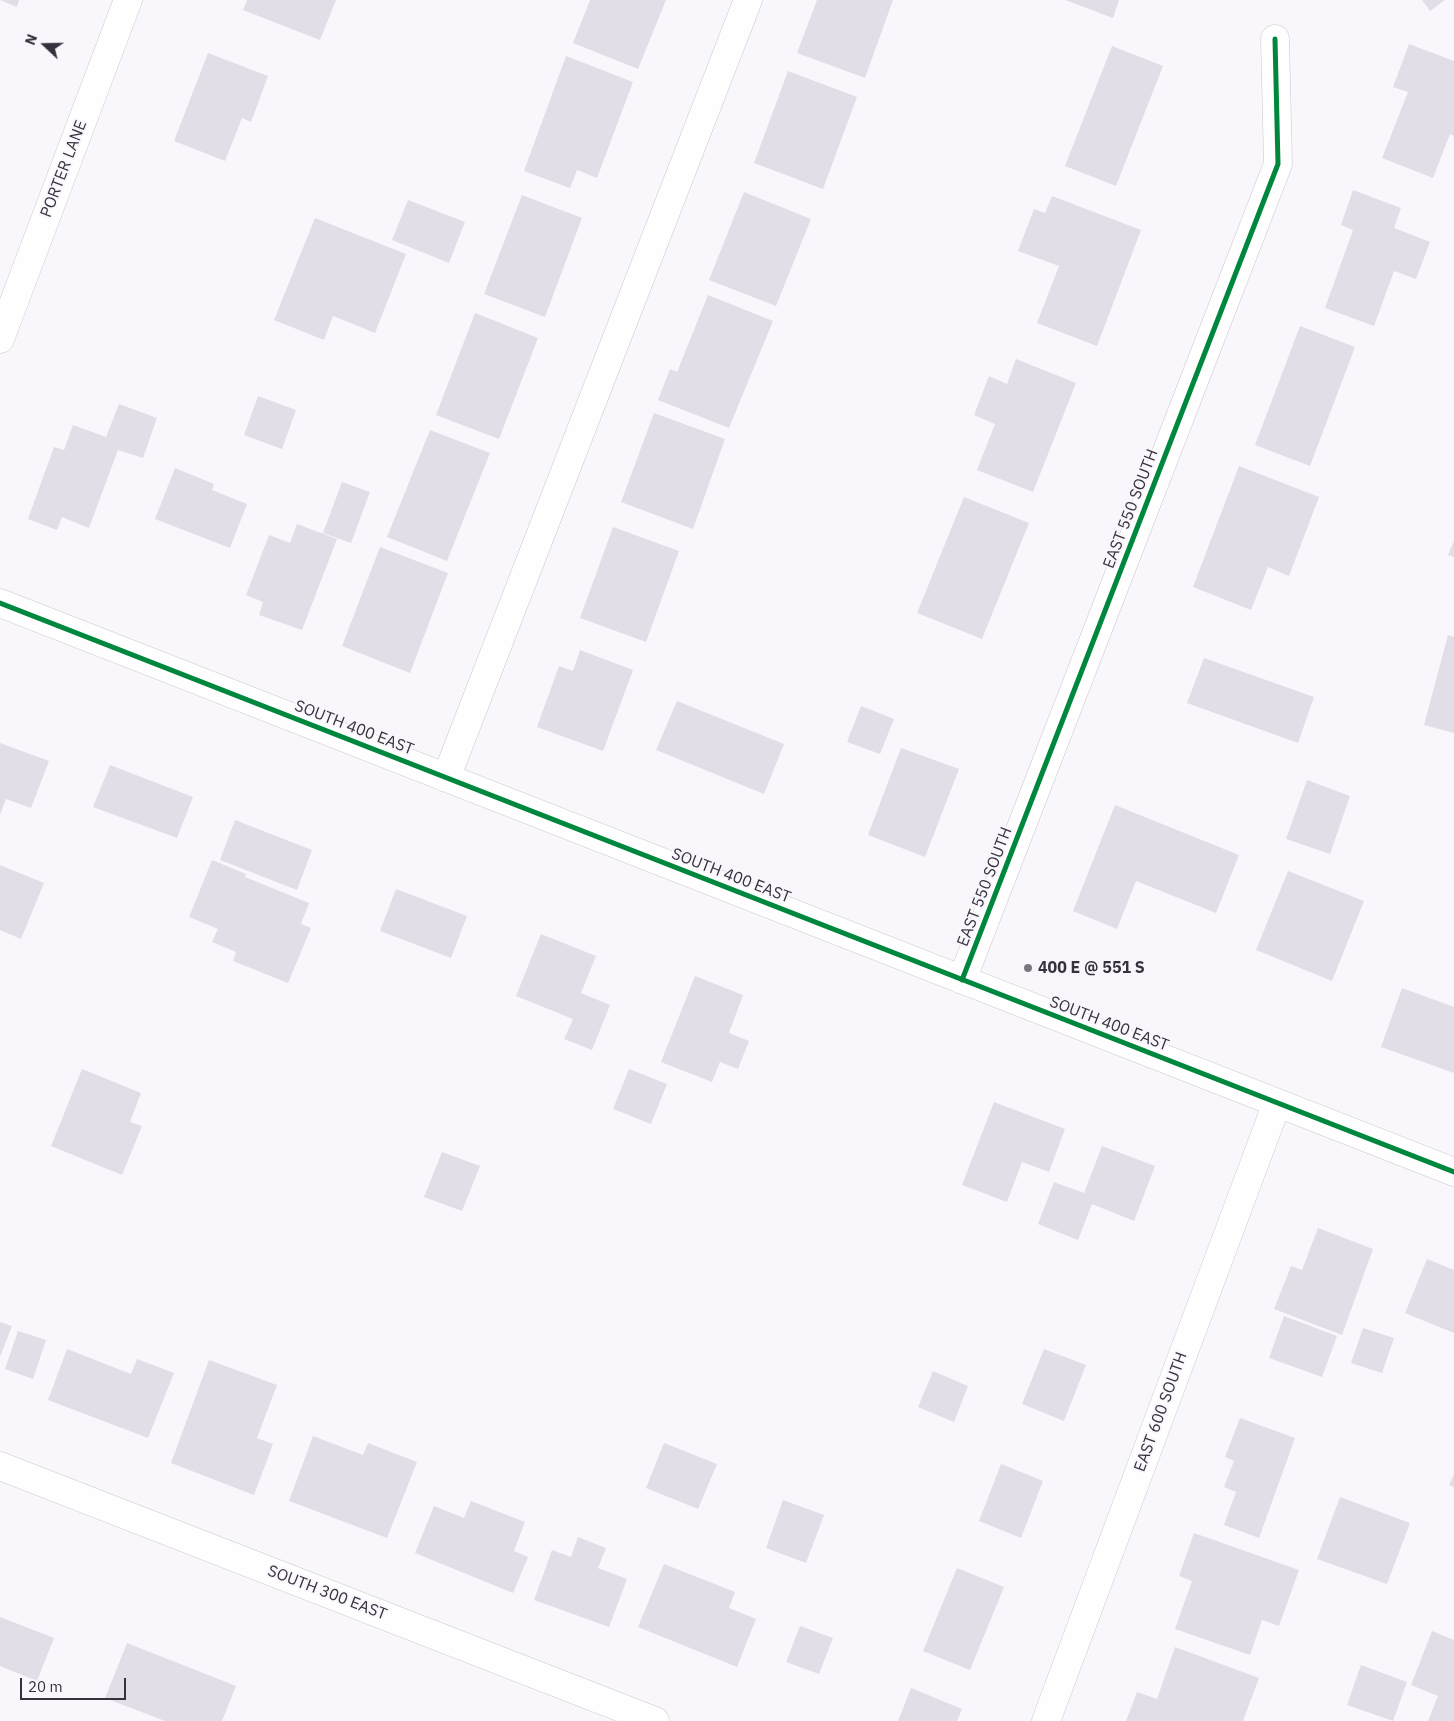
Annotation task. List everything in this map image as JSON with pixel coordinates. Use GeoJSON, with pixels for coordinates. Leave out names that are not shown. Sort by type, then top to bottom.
{"type":"FeatureCollection","features":[{"type":"Feature","properties":{"kind":"street","name":"PORTER LANE"},"geometry":{"type":"LineString","coordinates":[[0,339],[128,0]]}},
{"type":"Feature","properties":{"kind":"street"},"geometry":{"type":"LineString","coordinates":[[446,778],[748,0]]}},
{"type":"Feature","properties":{"kind":"street","name":"EAST 550 SOUTH"},"geometry":{"type":"LineString","coordinates":[[962,980],[1278,164],[1274,39]]}},
{"type":"Feature","properties":{"kind":"street","name":"SOUTH 400 EAST"},"geometry":{"type":"LineString","coordinates":[[0,603],[1454,1172]]}},
{"type":"Feature","properties":{"kind":"street","name":"EAST 600 SOUTH"},"geometry":{"type":"LineString","coordinates":[[1046,1721],[1277,1103]]}},
{"type":"Feature","properties":{"kind":"street","name":"SOUTH 300 EAST"},"geometry":{"type":"LineString","coordinates":[[0,1466],[654,1721]]}},
{"type":"Feature","properties":{"kind":"building"},"geometry":{"type":"Polygon","coordinates":[[[0,0],[19,0],[17,7],[0,0]]]}},
{"type":"Feature","properties":{"kind":"building"},"geometry":{"type":"Polygon","coordinates":[[[247,0],[336,0],[320,40],[243,10],[247,0]]]}},
{"type":"Feature","properties":{"kind":"building"},"geometry":{"type":"Polygon","coordinates":[[[590,0],[666,0],[638,69],[573,43],[590,0]]]}},
{"type":"Feature","properties":{"kind":"building"},"geometry":{"type":"Polygon","coordinates":[[[817,0],[893,0],[865,78],[797,53],[817,0]]]}},
{"type":"Feature","properties":{"kind":"building"},"geometry":{"type":"Polygon","coordinates":[[[1065,0],[1119,0],[1113,18],[1065,0]]]}},
{"type":"Feature","properties":{"kind":"building"},"geometry":{"type":"Polygon","coordinates":[[[1422,0],[1445,0],[1430,11],[1422,0]]]}},
{"type":"Feature","properties":{"kind":"building"},"geometry":{"type":"Polygon","coordinates":[[[1409,44],[1454,61],[1454,136],[1450,134],[1433,178],[1382,158],[1408,92],[1393,87],[1409,44]]]}},
{"type":"Feature","properties":{"kind":"building"},"geometry":{"type":"Polygon","coordinates":[[[1112,46],[1163,66],[1116,186],[1065,166],[1112,46]]]}},
{"type":"Feature","properties":{"kind":"building"},"geometry":{"type":"Polygon","coordinates":[[[208,53],[268,76],[251,122],[242,118],[225,161],[174,141],[208,53]]]}},
{"type":"Feature","properties":{"kind":"building"},"geometry":{"type":"Polygon","coordinates":[[[566,56],[633,82],[597,178],[577,170],[570,188],[524,171],[566,56]]]}},
{"type":"Feature","properties":{"kind":"building"},"geometry":{"type":"Polygon","coordinates":[[[788,71],[857,97],[823,189],[754,163],[788,71]]]}},
{"type":"Feature","properties":{"kind":"building"},"geometry":{"type":"Polygon","coordinates":[[[1353,190],[1401,208],[1394,228],[1430,242],[1416,279],[1394,271],[1374,326],[1325,308],[1353,230],[1341,225],[1353,190]]]}},
{"type":"Feature","properties":{"kind":"building"},"geometry":{"type":"Polygon","coordinates":[[[744,192],[811,219],[776,306],[709,280],[744,192]]]}},
{"type":"Feature","properties":{"kind":"building"},"geometry":{"type":"Polygon","coordinates":[[[522,195],[582,218],[545,317],[484,294],[522,195]]]}},
{"type":"Feature","properties":{"kind":"building"},"geometry":{"type":"Polygon","coordinates":[[[1052,196],[1141,230],[1097,346],[1037,323],[1059,266],[1018,251],[1034,209],[1045,213],[1052,196]]]}},
{"type":"Feature","properties":{"kind":"building"},"geometry":{"type":"Polygon","coordinates":[[[408,200],[465,222],[449,263],[392,240],[408,200]]]}},
{"type":"Feature","properties":{"kind":"building"},"geometry":{"type":"Polygon","coordinates":[[[315,218],[406,254],[375,333],[333,316],[324,340],[274,320],[315,218]]]}},
{"type":"Feature","properties":{"kind":"building"},"geometry":{"type":"Polygon","coordinates":[[[708,295],[773,321],[729,428],[658,400],[670,369],[677,372],[708,295]]]}},
{"type":"Feature","properties":{"kind":"building"},"geometry":{"type":"Polygon","coordinates":[[[475,313],[538,338],[499,439],[436,415],[475,313]]]}},
{"type":"Feature","properties":{"kind":"building"},"geometry":{"type":"Polygon","coordinates":[[[1300,326],[1355,347],[1310,466],[1255,445],[1300,326]]]}},
{"type":"Feature","properties":{"kind":"building"},"geometry":{"type":"Polygon","coordinates":[[[1016,359],[1076,383],[1033,492],[977,470],[995,424],[974,415],[989,376],[1007,384],[1016,359]]]}},
{"type":"Feature","properties":{"kind":"building"},"geometry":{"type":"Polygon","coordinates":[[[258,396],[296,410],[282,449],[244,435],[258,396]]]}},
{"type":"Feature","properties":{"kind":"building"},"geometry":{"type":"Polygon","coordinates":[[[119,404],[157,418],[143,458],[118,450],[89,528],[62,517],[57,530],[28,519],[54,447],[64,450],[73,425],[106,437],[119,404]]]}},
{"type":"Feature","properties":{"kind":"building"},"geometry":{"type":"Polygon","coordinates":[[[654,413],[725,439],[693,529],[621,502],[654,413]]]}},
{"type":"Feature","properties":{"kind":"building"},"geometry":{"type":"Polygon","coordinates":[[[430,430],[490,453],[447,561],[387,537],[430,430]]]}},
{"type":"Feature","properties":{"kind":"building"},"geometry":{"type":"Polygon","coordinates":[[[1239,466],[1319,497],[1289,576],[1268,567],[1251,610],[1193,587],[1239,466]]]}},
{"type":"Feature","properties":{"kind":"building"},"geometry":{"type":"Polygon","coordinates":[[[175,468],[214,484],[212,490],[247,504],[230,548],[155,519],[175,468]]]}},
{"type":"Feature","properties":{"kind":"building"},"geometry":{"type":"Polygon","coordinates":[[[342,482],[370,492],[351,543],[323,533],[342,482]]]}},
{"type":"Feature","properties":{"kind":"building"},"geometry":{"type":"Polygon","coordinates":[[[964,497],[1029,523],[982,639],[917,613],[964,497]]]}},
{"type":"Feature","properties":{"kind":"building"},"geometry":{"type":"Polygon","coordinates":[[[297,524],[337,539],[302,630],[259,615],[263,602],[246,595],[269,535],[290,543],[297,524]]]}},
{"type":"Feature","properties":{"kind":"building"},"geometry":{"type":"Polygon","coordinates":[[[613,527],[679,551],[646,642],[580,618],[613,527]]]}},
{"type":"Feature","properties":{"kind":"building"},"geometry":{"type":"Polygon","coordinates":[[[1454,540],[1454,557],[1448,555],[1454,540]]]}},
{"type":"Feature","properties":{"kind":"building"},"geometry":{"type":"Polygon","coordinates":[[[380,547],[448,573],[410,673],[342,646],[380,547]]]}},
{"type":"Feature","properties":{"kind":"building"},"geometry":{"type":"Polygon","coordinates":[[[1448,635],[1454,637],[1454,733],[1424,725],[1448,635]]]}},
{"type":"Feature","properties":{"kind":"building"},"geometry":{"type":"Polygon","coordinates":[[[580,650],[633,670],[603,751],[537,727],[559,666],[573,671],[580,650]]]}},
{"type":"Feature","properties":{"kind":"building"},"geometry":{"type":"Polygon","coordinates":[[[1204,658],[1314,697],[1298,743],[1187,703],[1204,658]]]}},
{"type":"Feature","properties":{"kind":"building"},"geometry":{"type":"Polygon","coordinates":[[[677,701],[784,744],[764,794],[656,750],[677,701]]]}},
{"type":"Feature","properties":{"kind":"building"},"geometry":{"type":"Polygon","coordinates":[[[861,706],[894,719],[880,754],[847,742],[861,706]]]}},
{"type":"Feature","properties":{"kind":"building"},"geometry":{"type":"Polygon","coordinates":[[[0,743],[49,761],[31,808],[6,799],[0,815],[0,743]]]}},
{"type":"Feature","properties":{"kind":"building"},"geometry":{"type":"Polygon","coordinates":[[[901,748],[959,769],[925,857],[868,835],[901,748]]]}},
{"type":"Feature","properties":{"kind":"building"},"geometry":{"type":"Polygon","coordinates":[[[110,765],[193,797],[177,838],[93,807],[110,765]]]}},
{"type":"Feature","properties":{"kind":"building"},"geometry":{"type":"Polygon","coordinates":[[[1307,780],[1350,796],[1330,854],[1286,839],[1307,780]]]}},
{"type":"Feature","properties":{"kind":"building"},"geometry":{"type":"Polygon","coordinates":[[[1115,805],[1239,855],[1216,913],[1136,881],[1117,929],[1073,911],[1115,805]]]}},
{"type":"Feature","properties":{"kind":"building"},"geometry":{"type":"Polygon","coordinates":[[[235,820],[312,850],[297,890],[220,860],[235,820]]]}},
{"type":"Feature","properties":{"kind":"building"},"geometry":{"type":"Polygon","coordinates":[[[212,860],[246,874],[245,877],[309,903],[301,924],[311,928],[288,983],[233,961],[236,952],[212,942],[218,929],[189,917],[212,860]]]}},
{"type":"Feature","properties":{"kind":"building"},"geometry":{"type":"Polygon","coordinates":[[[0,865],[44,883],[21,939],[0,930],[0,865]]]}},
{"type":"Feature","properties":{"kind":"building"},"geometry":{"type":"Polygon","coordinates":[[[1288,871],[1364,901],[1332,981],[1256,950],[1288,871]]]}},
{"type":"Feature","properties":{"kind":"building"},"geometry":{"type":"Polygon","coordinates":[[[396,889],[467,916],[451,958],[380,931],[396,889]]]}},
{"type":"Feature","properties":{"kind":"building"},"geometry":{"type":"Polygon","coordinates":[[[541,934],[596,956],[581,993],[610,1005],[592,1050],[564,1039],[573,1019],[516,996],[541,934]]]}},
{"type":"Feature","properties":{"kind":"building"},"geometry":{"type":"Polygon","coordinates":[[[695,976],[743,995],[729,1033],[749,1041],[738,1069],[720,1062],[712,1082],[661,1062],[695,976]]]}},
{"type":"Feature","properties":{"kind":"building"},"geometry":{"type":"Polygon","coordinates":[[[1402,988],[1454,1007],[1454,1073],[1381,1047],[1402,988]]]}},
{"type":"Feature","properties":{"kind":"building"},"geometry":{"type":"Polygon","coordinates":[[[82,1069],[141,1093],[130,1122],[142,1126],[122,1175],[51,1146],[82,1069]]]}},
{"type":"Feature","properties":{"kind":"building"},"geometry":{"type":"Polygon","coordinates":[[[629,1069],[667,1084],[651,1124],[613,1109],[629,1069]]]}},
{"type":"Feature","properties":{"kind":"building"},"geometry":{"type":"Polygon","coordinates":[[[994,1102],[1065,1129],[1049,1172],[1022,1162],[1007,1202],[962,1185],[994,1102]]]}},
{"type":"Feature","properties":{"kind":"building"},"geometry":{"type":"Polygon","coordinates":[[[1102,1146],[1155,1166],[1134,1221],[1092,1204],[1078,1240],[1038,1224],[1054,1182],[1084,1193],[1102,1146]]]}},
{"type":"Feature","properties":{"kind":"building"},"geometry":{"type":"Polygon","coordinates":[[[442,1152],[480,1166],[462,1211],[424,1197],[442,1152]]]}},
{"type":"Feature","properties":{"kind":"building"},"geometry":{"type":"Polygon","coordinates":[[[1318,1228],[1373,1249],[1342,1335],[1274,1309],[1291,1266],[1302,1270],[1318,1228]]]}},
{"type":"Feature","properties":{"kind":"building"},"geometry":{"type":"Polygon","coordinates":[[[1427,1259],[1454,1270],[1454,1333],[1405,1313],[1427,1259]]]}},
{"type":"Feature","properties":{"kind":"building"},"geometry":{"type":"Polygon","coordinates":[[[1284,1316],[1337,1336],[1322,1377],[1269,1358],[1284,1316]]]}},
{"type":"Feature","properties":{"kind":"building"},"geometry":{"type":"Polygon","coordinates":[[[0,1322],[12,1326],[0,1357],[0,1322]]]}},
{"type":"Feature","properties":{"kind":"building"},"geometry":{"type":"Polygon","coordinates":[[[1363,1328],[1394,1338],[1382,1373],[1351,1363],[1363,1328]]]}},
{"type":"Feature","properties":{"kind":"building"},"geometry":{"type":"Polygon","coordinates":[[[18,1331],[46,1340],[33,1379],[5,1369],[18,1331]]]}},
{"type":"Feature","properties":{"kind":"building"},"geometry":{"type":"Polygon","coordinates":[[[67,1349],[131,1374],[137,1359],[174,1373],[148,1438],[48,1400],[67,1349]]]}},
{"type":"Feature","properties":{"kind":"building"},"geometry":{"type":"Polygon","coordinates":[[[1044,1349],[1086,1365],[1064,1421],[1022,1404],[1044,1349]]]}},
{"type":"Feature","properties":{"kind":"building"},"geometry":{"type":"Polygon","coordinates":[[[209,1360],[277,1385],[257,1438],[273,1444],[254,1495],[171,1463],[209,1360]]]}},
{"type":"Feature","properties":{"kind":"building"},"geometry":{"type":"Polygon","coordinates":[[[933,1371],[968,1386],[954,1422],[918,1407],[933,1371]]]}},
{"type":"Feature","properties":{"kind":"building"},"geometry":{"type":"Polygon","coordinates":[[[1240,1418],[1295,1438],[1259,1538],[1224,1525],[1236,1492],[1224,1487],[1234,1461],[1225,1457],[1240,1418]]]}},
{"type":"Feature","properties":{"kind":"building"},"geometry":{"type":"Polygon","coordinates":[[[313,1436],[363,1455],[368,1443],[417,1462],[387,1538],[289,1501],[313,1436]]]}},
{"type":"Feature","properties":{"kind":"building"},"geometry":{"type":"Polygon","coordinates":[[[664,1443],[717,1464],[698,1509],[646,1488],[664,1443]]]}},
{"type":"Feature","properties":{"kind":"building"},"geometry":{"type":"Polygon","coordinates":[[[1001,1464],[1043,1481],[1021,1538],[979,1521],[1001,1464]]]}},
{"type":"Feature","properties":{"kind":"building"},"geometry":{"type":"Polygon","coordinates":[[[1454,1474],[1454,1487],[1449,1485],[1454,1474]]]}},
{"type":"Feature","properties":{"kind":"building"},"geometry":{"type":"Polygon","coordinates":[[[1340,1497],[1410,1523],[1387,1584],[1317,1559],[1340,1497]]]}},
{"type":"Feature","properties":{"kind":"building"},"geometry":{"type":"Polygon","coordinates":[[[783,1500],[824,1515],[806,1563],[766,1548],[783,1500]]]}},
{"type":"Feature","properties":{"kind":"building"},"geometry":{"type":"Polygon","coordinates":[[[471,1501],[525,1522],[514,1551],[528,1557],[513,1593],[415,1553],[434,1506],[464,1518],[471,1501]]]}},
{"type":"Feature","properties":{"kind":"building"},"geometry":{"type":"Polygon","coordinates":[[[1194,1533],[1299,1570],[1279,1626],[1262,1620],[1250,1655],[1175,1629],[1192,1581],[1179,1576],[1194,1533]]]}},
{"type":"Feature","properties":{"kind":"building"},"geometry":{"type":"Polygon","coordinates":[[[578,1537],[606,1548],[598,1568],[627,1579],[609,1627],[534,1600],[552,1550],[571,1557],[578,1537]]]}},
{"type":"Feature","properties":{"kind":"building"},"geometry":{"type":"Polygon","coordinates":[[[664,1564],[735,1592],[729,1608],[756,1619],[737,1667],[638,1627],[664,1564]]]}},
{"type":"Feature","properties":{"kind":"building"},"geometry":{"type":"Polygon","coordinates":[[[957,1568],[1004,1587],[970,1670],[923,1651],[957,1568]]]}},
{"type":"Feature","properties":{"kind":"building"},"geometry":{"type":"Polygon","coordinates":[[[0,1617],[54,1638],[37,1681],[0,1666],[0,1617]]]}},
{"type":"Feature","properties":{"kind":"building"},"geometry":{"type":"Polygon","coordinates":[[[800,1626],[833,1638],[819,1674],[786,1662],[800,1626]]]}},
{"type":"Feature","properties":{"kind":"building"},"geometry":{"type":"Polygon","coordinates":[[[1432,1631],[1454,1640],[1454,1721],[1428,1721],[1438,1696],[1411,1685],[1432,1631]]]}},
{"type":"Feature","properties":{"kind":"building"},"geometry":{"type":"Polygon","coordinates":[[[127,1643],[236,1686],[222,1721],[165,1721],[105,1698],[127,1643]]]}},
{"type":"Feature","properties":{"kind":"building"},"geometry":{"type":"Polygon","coordinates":[[[1175,1647],[1259,1678],[1243,1721],[1126,1721],[1137,1692],[1157,1699],[1175,1647]]]}},
{"type":"Feature","properties":{"kind":"building"},"geometry":{"type":"Polygon","coordinates":[[[1361,1665],[1407,1682],[1393,1721],[1347,1705],[1361,1665]]]}},
{"type":"Feature","properties":{"kind":"building"},"geometry":{"type":"Polygon","coordinates":[[[911,1688],[962,1709],[957,1721],[898,1721],[911,1688]]]}},
{"type":"Feature","properties":{"kind":"cycle path"},"geometry":{"type":"LineString","coordinates":[[962,980],[1278,164],[1275,39]]}},
{"type":"Feature","properties":{"kind":"cycle path"},"geometry":{"type":"LineString","coordinates":[[0,603],[1454,1172]]}},
{"type":"Feature","properties":{"kind":"place","name":"400 E @ 551 S"},"geometry":{"type":"Point","coordinates":[1028,968]}}]}
